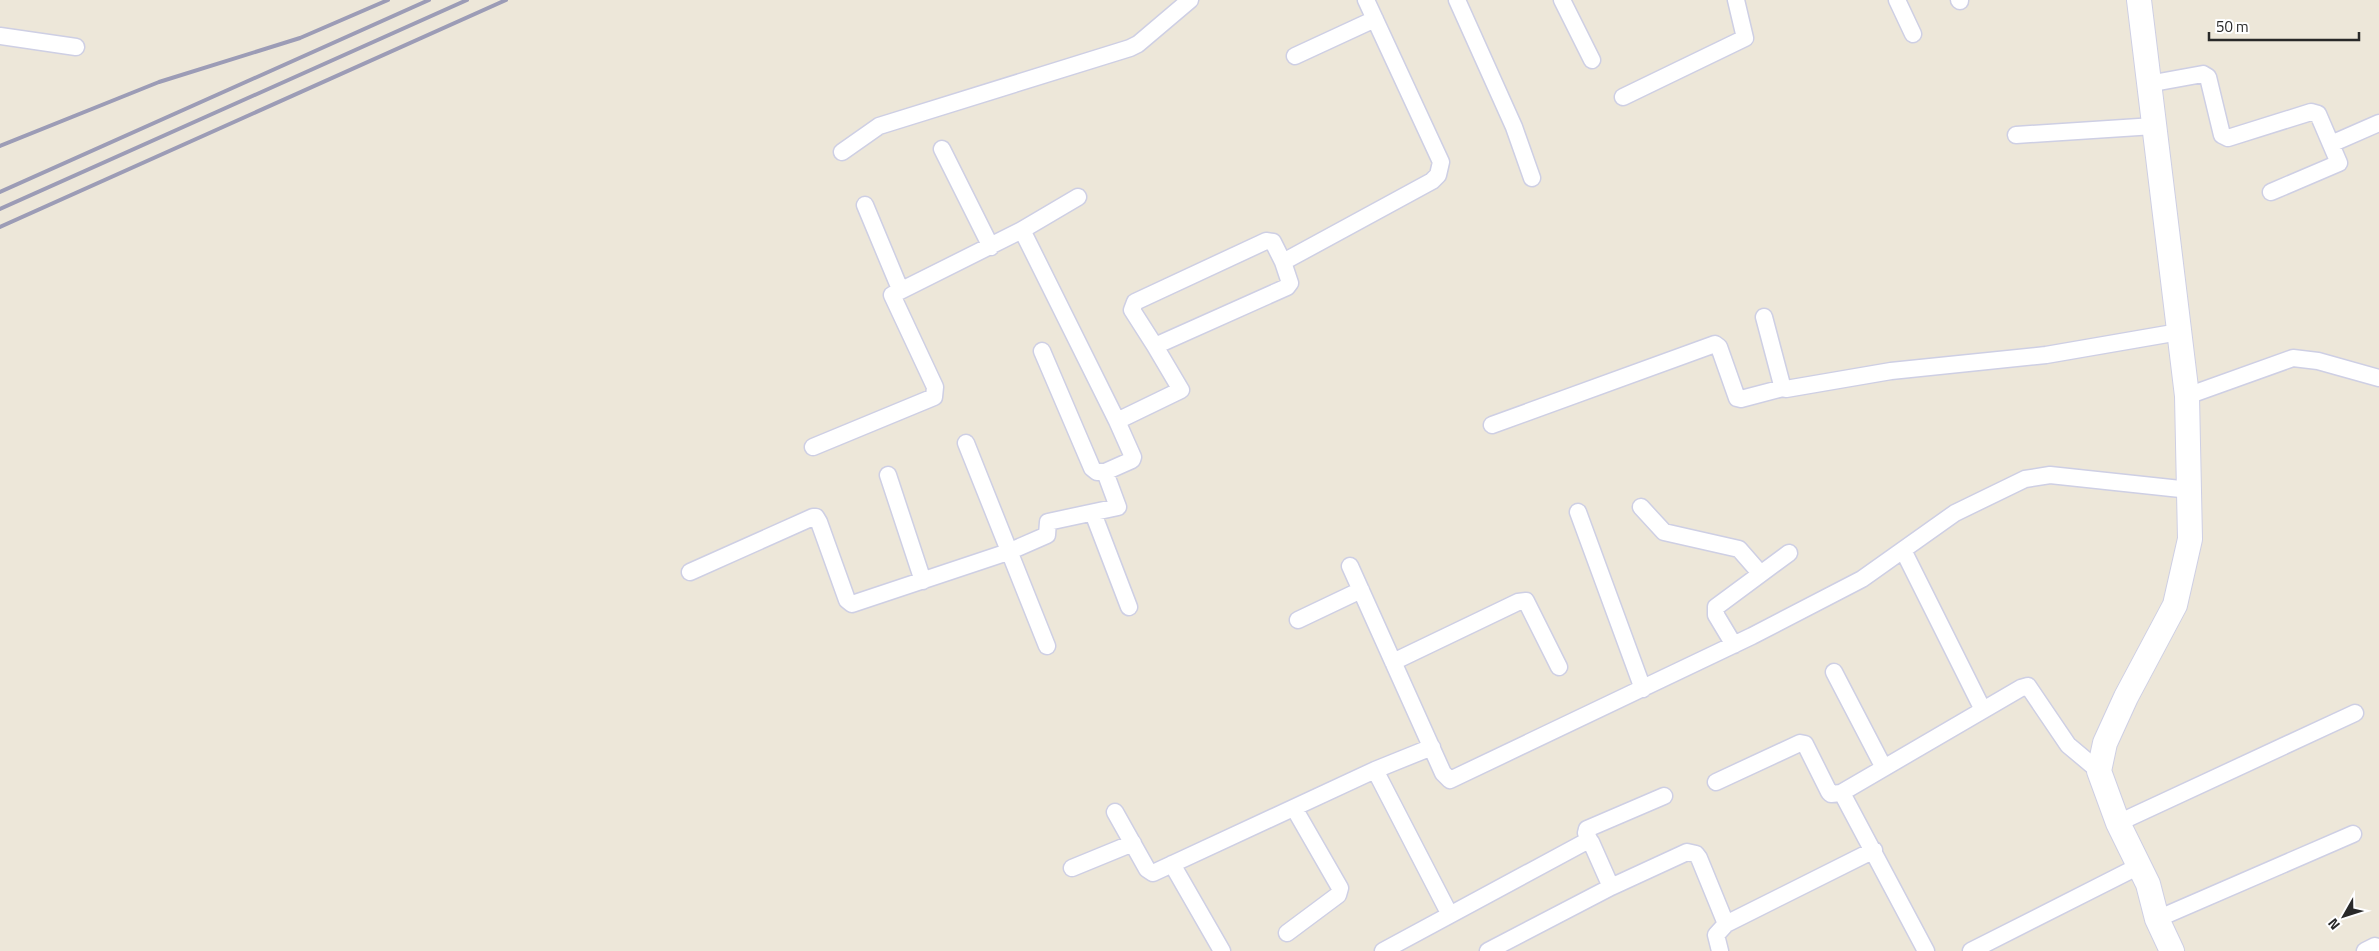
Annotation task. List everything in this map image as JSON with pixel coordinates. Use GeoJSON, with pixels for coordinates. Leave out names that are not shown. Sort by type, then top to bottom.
{"type":"FeatureCollection","features":[{"type":"Feature","properties":{"kind":"street"},"geometry":{"type":"LineString","coordinates":[[842,152],[879,126],[1138,44],[1190,0]]}},
{"type":"Feature","properties":{"kind":"street"},"geometry":{"type":"LineString","coordinates":[[1283,262],[1432,181],[1441,170],[1441,162],[1366,0]]}},
{"type":"Feature","properties":{"kind":"street"},"geometry":{"type":"LineString","coordinates":[[1457,0],[1514,127],[1532,178]]}},
{"type":"Feature","properties":{"kind":"street"},"geometry":{"type":"LineString","coordinates":[[1562,0],[1592,60]]}},
{"type":"Feature","properties":{"kind":"street"},"geometry":{"type":"LineString","coordinates":[[1623,97],[1745,38],[1736,0]]}},
{"type":"Feature","properties":{"kind":"street"},"geometry":{"type":"LineString","coordinates":[[1898,0],[1913,34]]}},
{"type":"Feature","properties":{"kind":"street"},"geometry":{"type":"LineString","coordinates":[[2099,770],[2105,743],[2126,697],[2175,605],[2190,539],[2186,390],[2139,0]]}},
{"type":"Feature","properties":{"kind":"street"},"geometry":{"type":"LineString","coordinates":[[1295,56],[1375,19]]}},
{"type":"Feature","properties":{"kind":"street"},"geometry":{"type":"LineString","coordinates":[[0,36],[76,47]]}},
{"type":"Feature","properties":{"kind":"street"},"geometry":{"type":"LineString","coordinates":[[2148,84],[2206,76],[2222,135],[2228,138],[2311,112],[2318,114],[2338,164],[2271,192]]}},
{"type":"Feature","properties":{"kind":"street"},"geometry":{"type":"LineString","coordinates":[[2331,144],[2379,123]]}},
{"type":"Feature","properties":{"kind":"street"},"geometry":{"type":"LineString","coordinates":[[2016,135],[2154,126]]}},
{"type":"Feature","properties":{"kind":"street"},"geometry":{"type":"LineString","coordinates":[[942,149],[991,247]]}},
{"type":"Feature","properties":{"kind":"street"},"geometry":{"type":"LineString","coordinates":[[813,447],[931,401],[934,397],[935,387],[892,299],[894,292],[991,247],[1078,197]]}},
{"type":"Feature","properties":{"kind":"street"},"geometry":{"type":"LineString","coordinates":[[865,205],[900,289]]}},
{"type":"Feature","properties":{"kind":"street"},"geometry":{"type":"LineString","coordinates":[[1022,230],[1117,422],[1133,459],[1105,472],[1097,472],[1092,468],[1042,351]]}},
{"type":"Feature","properties":{"kind":"street"},"geometry":{"type":"LineString","coordinates":[[1117,422],[1181,390],[1132,310],[1135,302],[1266,241],[1274,244],[1290,283],[1287,287],[1155,346]]}},
{"type":"Feature","properties":{"kind":"street"},"geometry":{"type":"LineString","coordinates":[[1764,317],[1783,388]]}},
{"type":"Feature","properties":{"kind":"street"},"geometry":{"type":"LineString","coordinates":[[1492,425],[1715,344],[1719,347],[1737,398],[1741,400],[1783,388],[1891,371],[2046,355],[2179,332]]}},
{"type":"Feature","properties":{"kind":"street"},"geometry":{"type":"LineString","coordinates":[[2186,390],[2293,358],[2318,361],[2379,378]]}},
{"type":"Feature","properties":{"kind":"street"},"geometry":{"type":"LineString","coordinates":[[966,443],[1047,646]]}},
{"type":"Feature","properties":{"kind":"street"},"geometry":{"type":"LineString","coordinates":[[690,572],[816,517],[848,600],[852,604],[1008,552],[1047,535],[1048,522],[1118,507],[1105,472]]}},
{"type":"Feature","properties":{"kind":"street"},"geometry":{"type":"LineString","coordinates":[[1350,566],[1443,773],[1450,780],[1734,645],[1862,579],[1955,513],[2025,479],[2050,474],[2190,490]]}},
{"type":"Feature","properties":{"kind":"street"},"geometry":{"type":"LineString","coordinates":[[888,476],[923,580]]}},
{"type":"Feature","properties":{"kind":"street"},"geometry":{"type":"LineString","coordinates":[[1641,507],[1664,532],[1739,549],[1760,574]]}},
{"type":"Feature","properties":{"kind":"street"},"geometry":{"type":"LineString","coordinates":[[1578,512],[1643,689]]}},
{"type":"Feature","properties":{"kind":"street"},"geometry":{"type":"LineString","coordinates":[[1092,513],[1129,607]]}},
{"type":"Feature","properties":{"kind":"street"},"geometry":{"type":"LineString","coordinates":[[1903,550],[1983,710]]}},
{"type":"Feature","properties":{"kind":"street"},"geometry":{"type":"LineString","coordinates":[[1734,645],[1716,616],[1716,607],[1789,552]]}},
{"type":"Feature","properties":{"kind":"street"},"geometry":{"type":"LineString","coordinates":[[1298,620],[1361,590]]}},
{"type":"Feature","properties":{"kind":"street"},"geometry":{"type":"LineString","coordinates":[[1393,662],[1518,602],[1526,601],[1559,667]]}},
{"type":"Feature","properties":{"kind":"street"},"geometry":{"type":"LineString","coordinates":[[1834,672],[1884,768]]}},
{"type":"Feature","properties":{"kind":"street"},"geometry":{"type":"LineString","coordinates":[[1716,782],[1803,743],[1807,746],[1829,792],[1834,794],[1841,793],[1983,710],[2028,686],[2068,745],[2099,770],[2118,823],[2148,884],[2157,919],[2172,951]]}},
{"type":"Feature","properties":{"kind":"street"},"geometry":{"type":"LineString","coordinates":[[2118,823],[2355,713]]}},
{"type":"Feature","properties":{"kind":"street"},"geometry":{"type":"LineString","coordinates":[[1116,812],[1150,872],[1172,864],[1375,770],[1432,748]]}},
{"type":"Feature","properties":{"kind":"street"},"geometry":{"type":"LineString","coordinates":[[1375,770],[1450,915]]}},
{"type":"Feature","properties":{"kind":"street"},"geometry":{"type":"LineString","coordinates":[[1841,793],[1874,850],[1926,951]]}},
{"type":"Feature","properties":{"kind":"street"},"geometry":{"type":"LineString","coordinates":[[1611,887],[1586,832],[1588,829],[1664,796]]}},
{"type":"Feature","properties":{"kind":"street"},"geometry":{"type":"LineString","coordinates":[[1287,933],[1338,895],[1340,888],[1294,808]]}},
{"type":"Feature","properties":{"kind":"street"},"geometry":{"type":"LineString","coordinates":[[2157,919],[2353,834]]}},
{"type":"Feature","properties":{"kind":"street"},"geometry":{"type":"LineString","coordinates":[[1383,951],[1590,841]]}},
{"type":"Feature","properties":{"kind":"street"},"geometry":{"type":"LineString","coordinates":[[1072,868],[1133,843]]}},
{"type":"Feature","properties":{"kind":"street"},"geometry":{"type":"LineString","coordinates":[[1720,951],[1716,935],[1726,924],[1874,850]]}},
{"type":"Feature","properties":{"kind":"street"},"geometry":{"type":"LineString","coordinates":[[1488,951],[1511,945],[1611,887],[1691,852],[1699,858],[1726,924]]}},
{"type":"Feature","properties":{"kind":"street"},"geometry":{"type":"LineString","coordinates":[[1172,864],[1222,951]]}},
{"type":"Feature","properties":{"kind":"street"},"geometry":{"type":"LineString","coordinates":[[1971,951],[2139,866]]}},
{"type":"Feature","properties":{"kind":"railway"},"geometry":{"type":"LineString","coordinates":[[0,146],[159,82],[300,38],[388,0]]}},
{"type":"Feature","properties":{"kind":"railway"},"geometry":{"type":"LineString","coordinates":[[0,192],[429,0]]}},
{"type":"Feature","properties":{"kind":"railway"},"geometry":{"type":"LineString","coordinates":[[0,209],[467,0]]}},
{"type":"Feature","properties":{"kind":"railway"},"geometry":{"type":"LineString","coordinates":[[0,227],[506,0]]}}]}
